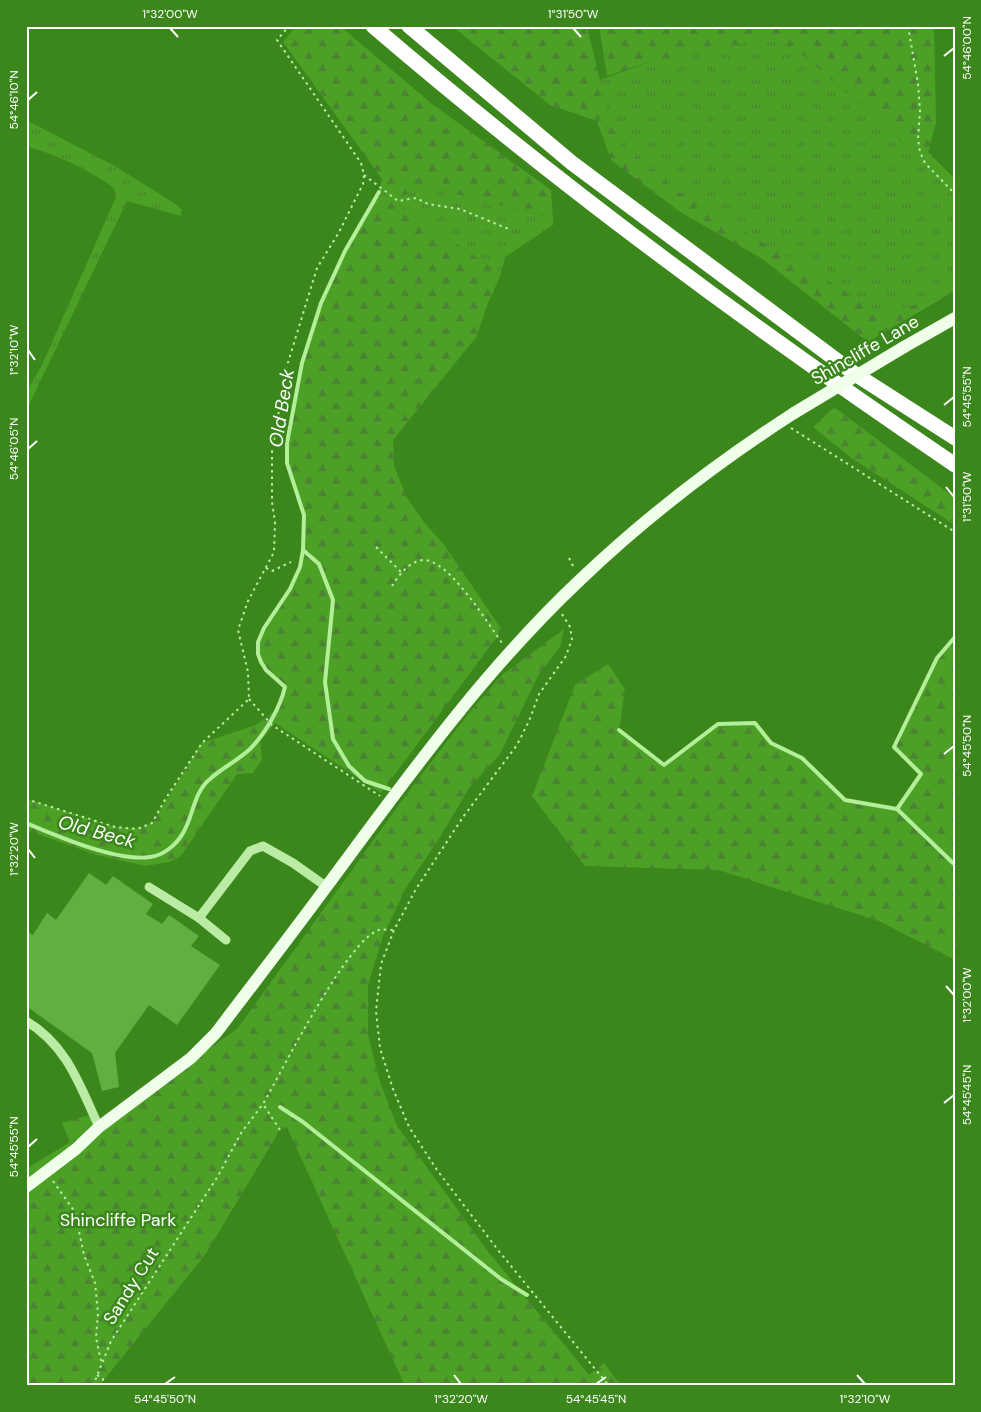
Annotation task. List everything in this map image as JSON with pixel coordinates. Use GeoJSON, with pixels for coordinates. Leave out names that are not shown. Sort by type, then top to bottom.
{"type":"FeatureCollection","features":[{"type":"Feature","properties":{"kind":"highway"},"geometry":{"type":"LineString","coordinates":[[373,26],[558,178],[838,386],[955,465]]}},
{"type":"Feature","properties":{"kind":"highway"},"geometry":{"type":"LineString","coordinates":[[409,26],[572,163],[855,374],[955,438]]}},
{"type":"Feature","properties":{"kind":"main road","name":"Shincliffe Lane"},"geometry":{"type":"LineString","coordinates":[[26,1187],[76,1149],[99,1127],[191,1058],[216,1033],[327,887],[388,802],[509,653],[554,605],[621,542],[676,495],[721,461],[782,420],[955,318]]}},
{"type":"Feature","properties":{"kind":"lane"},"geometry":{"type":"LineString","coordinates":[[198,918],[250,851],[263,846],[293,863],[327,887]]}},
{"type":"Feature","properties":{"kind":"lane"},"geometry":{"type":"LineString","coordinates":[[149,887],[198,918],[226,940]]}},
{"type":"Feature","properties":{"kind":"lane"},"geometry":{"type":"LineString","coordinates":[[26,1021],[40,1029],[63,1053],[74,1071],[99,1127]]}},
{"type":"Feature","properties":{"kind":"path"},"geometry":{"type":"LineString","coordinates":[[289,26],[277,40],[361,163],[364,175],[360,191],[317,268],[286,370],[272,452],[274,552],[248,601],[238,630],[241,651],[248,672],[249,699],[261,710],[272,725],[388,802]]}},
{"type":"Feature","properties":{"kind":"path"},"geometry":{"type":"LineString","coordinates":[[908,26],[919,93],[918,139],[920,152],[925,163],[955,194]]}},
{"type":"Feature","properties":{"kind":"path"},"geometry":{"type":"LineString","coordinates":[[364,175],[398,201],[416,198],[428,204],[473,212],[511,230]]}},
{"type":"Feature","properties":{"kind":"path"},"geometry":{"type":"LineString","coordinates":[[782,420],[796,433],[820,449],[955,532]]}},
{"type":"Feature","properties":{"kind":"path"},"geometry":{"type":"LineString","coordinates":[[376,547],[401,572]]}},
{"type":"Feature","properties":{"kind":"path"},"geometry":{"type":"LineString","coordinates":[[392,586],[401,572],[411,564],[424,560],[437,564],[451,576],[509,653]]}},
{"type":"Feature","properties":{"kind":"path"},"geometry":{"type":"LineString","coordinates":[[266,568],[272,571],[291,562]]}},
{"type":"Feature","properties":{"kind":"path"},"geometry":{"type":"LineString","coordinates":[[554,605],[570,627],[572,639],[566,656],[539,694],[529,722],[516,745],[463,817],[416,889],[394,930],[381,964],[376,1011],[380,1048],[393,1089],[409,1128],[437,1170],[498,1250],[609,1386]]}},
{"type":"Feature","properties":{"kind":"path"},"geometry":{"type":"LineString","coordinates":[[26,799],[115,827],[137,829],[152,823],[202,743],[249,699]]}},
{"type":"Feature","properties":{"kind":"path","name":"Sandy Cut"},"geometry":{"type":"LineString","coordinates":[[92,1386],[111,1341],[218,1176],[241,1133],[263,1104],[338,972],[358,946],[378,930],[394,930]]}},
{"type":"Feature","properties":{"kind":"path"},"geometry":{"type":"LineString","coordinates":[[263,1104],[280,1130]]}},
{"type":"Feature","properties":{"kind":"path"},"geometry":{"type":"LineString","coordinates":[[46,1171],[75,1212],[84,1255],[95,1284],[98,1313],[96,1338],[102,1363]]}},
{"type":"Feature","properties":{"kind":"path"},"geometry":{"type":"LineString","coordinates":[[98,1374],[103,1379],[103,1386]]}},
{"type":"Feature","properties":{"kind":"green space"},"geometry":{"type":"Polygon","coordinates":[[[296,26],[340,26],[432,104],[551,190],[553,218],[421,185],[401,197],[382,179],[283,42],[296,26]]]}},
{"type":"Feature","properties":{"kind":"green space"},"geometry":{"type":"Polygon","coordinates":[[[452,26],[587,26],[611,126],[623,145],[678,192],[883,314],[946,296],[868,342],[761,258],[680,212],[611,160],[597,121],[550,105],[452,26]]]}},
{"type":"Feature","properties":{"kind":"green space"},"geometry":{"type":"Polygon","coordinates":[[[599,26],[934,26],[936,123],[928,152],[919,154],[910,151],[890,130],[802,54],[773,38],[655,60],[607,76],[599,26]]]}},
{"type":"Feature","properties":{"kind":"green space"},"geometry":{"type":"Polygon","coordinates":[[[773,38],[802,54],[890,130],[910,151],[919,154],[928,152],[955,179],[955,291],[946,296],[883,314],[678,192],[623,145],[611,126],[600,80],[655,60],[773,38]]]}},
{"type":"Feature","properties":{"kind":"green space"},"geometry":{"type":"Polygon","coordinates":[[[26,120],[113,165],[182,210],[181,216],[127,201],[26,411],[26,392],[42,365],[116,197],[114,188],[94,175],[61,158],[26,146],[26,120]]]}},
{"type":"Feature","properties":{"kind":"green space"},"geometry":{"type":"Polygon","coordinates":[[[382,179],[401,197],[421,185],[553,218],[553,225],[505,257],[501,274],[379,192],[382,179]]]}},
{"type":"Feature","properties":{"kind":"green space"},"geometry":{"type":"Polygon","coordinates":[[[379,192],[501,274],[486,308],[477,336],[393,440],[394,466],[406,496],[423,521],[445,546],[502,630],[381,793],[275,723],[260,742],[262,759],[253,773],[237,774],[181,856],[169,862],[145,866],[97,855],[26,830],[26,799],[115,827],[137,829],[152,823],[202,743],[256,725],[277,709],[285,687],[266,670],[261,662],[258,654],[258,642],[264,628],[290,589],[300,567],[303,550],[304,515],[287,463],[287,443],[302,363],[321,303],[345,251],[379,192]]]}},
{"type":"Feature","properties":{"kind":"green space"},"geometry":{"type":"Polygon","coordinates":[[[834,407],[955,498],[955,525],[850,457],[813,427],[834,407]]]}},
{"type":"Feature","properties":{"kind":"green space","name":"Shincliffe Park"},"geometry":{"type":"Polygon","coordinates":[[[564,629],[560,647],[539,674],[500,754],[469,788],[439,839],[407,886],[383,936],[368,985],[368,1035],[380,1082],[397,1126],[486,1249],[589,1375],[604,1363],[621,1386],[405,1386],[287,1127],[280,1130],[205,1255],[99,1386],[26,1386],[26,1169],[70,1142],[62,1123],[93,1114],[99,1127],[237,1029],[409,791],[469,713],[502,675],[564,629]]]}},
{"type":"Feature","properties":{"kind":"green space"},"geometry":{"type":"Polygon","coordinates":[[[955,637],[955,960],[879,921],[718,870],[585,866],[532,796],[575,685],[608,664],[625,689],[619,730],[664,765],[718,724],[755,723],[771,743],[802,758],[845,800],[897,809],[921,774],[894,747],[937,658],[955,637]]]}},
{"type":"Feature","properties":{"kind":"building"},"geometry":{"type":"Polygon","coordinates":[[[89,873],[106,885],[113,876],[153,904],[146,914],[162,924],[169,915],[199,936],[191,946],[220,965],[177,1025],[149,1005],[115,1053],[119,1087],[102,1091],[92,1053],[26,1006],[26,931],[33,935],[47,913],[56,920],[89,873]]]}},
{"type":"Feature","properties":{"kind":"waterway","name":"Old Beck"},"geometry":{"type":"LineString","coordinates":[[26,823],[87,847],[121,856],[136,858],[160,854],[169,849],[180,837],[187,826],[197,797],[204,785],[250,749],[271,720],[280,703],[285,687],[266,670],[261,662],[258,654],[258,642],[264,628],[290,589],[300,567],[303,550],[304,515],[287,463],[287,443],[302,363],[321,303],[345,251],[379,192]]}},
{"type":"Feature","properties":{"kind":"waterway"},"geometry":{"type":"LineString","coordinates":[[303,550],[319,564],[333,600],[325,682],[333,739],[349,766],[365,781],[389,789]]}},
{"type":"Feature","properties":{"kind":"waterway"},"geometry":{"type":"LineString","coordinates":[[619,730],[664,765],[718,724],[755,723],[771,743],[802,758],[845,800],[897,809],[921,774],[894,747],[937,658],[955,637]]}},
{"type":"Feature","properties":{"kind":"waterway"},"geometry":{"type":"LineString","coordinates":[[897,809],[955,865]]}},
{"type":"Feature","properties":{"kind":"waterway"},"geometry":{"type":"LineString","coordinates":[[280,1107],[303,1122],[501,1279],[527,1295]]}}]}
